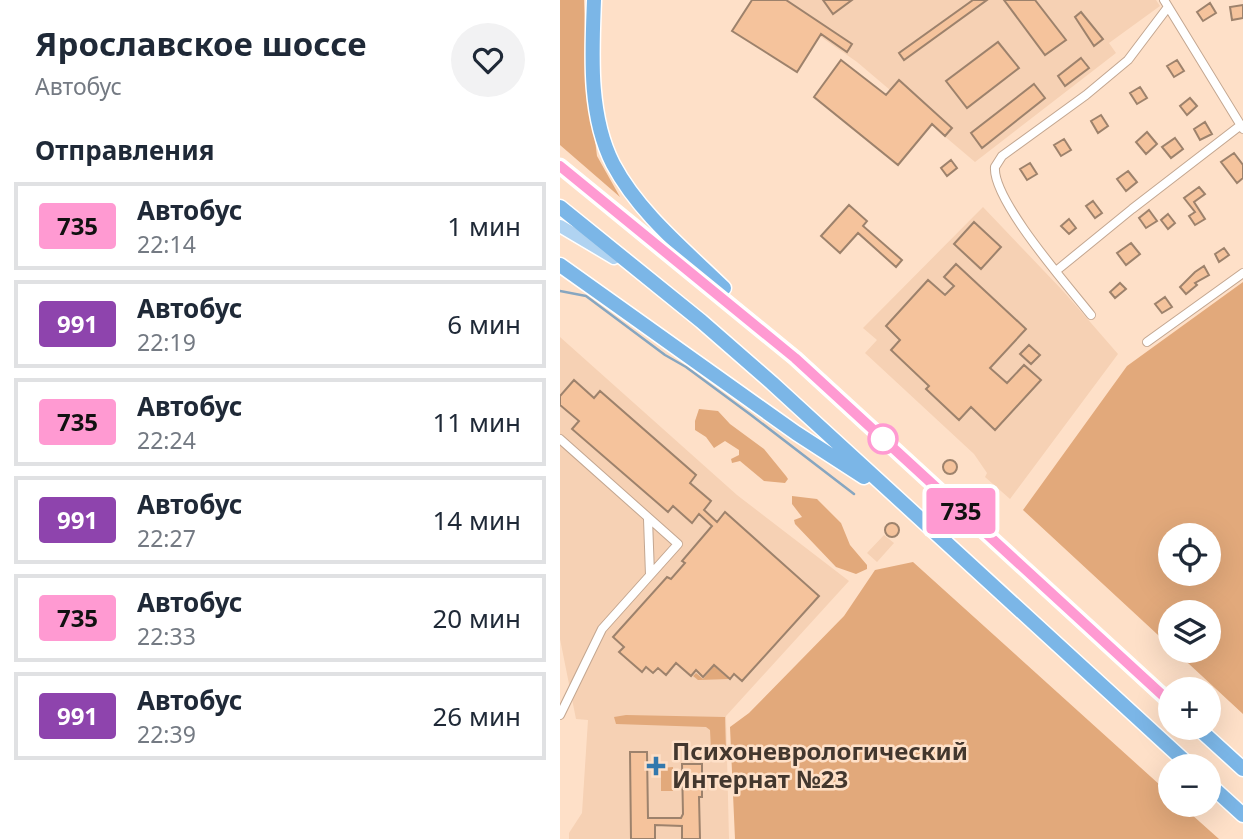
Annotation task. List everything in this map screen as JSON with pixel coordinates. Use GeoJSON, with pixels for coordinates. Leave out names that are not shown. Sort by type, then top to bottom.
{"type":"FeatureCollection","features":[{"type":"Feature","properties":{"kind":"highway"},"geometry":{"type":"LineString","coordinates":[[593,0],[594,94],[598,118],[612,162],[625,184],[661,226],[795,358],[1158,691]]}},
{"type":"Feature","properties":{"kind":"highway"},"geometry":{"type":"LineString","coordinates":[[560,166],[795,358]]}},
{"type":"Feature","properties":{"kind":"highway"},"geometry":{"type":"LineString","coordinates":[[564,216],[649,279],[772,383],[1177,754]]}},
{"type":"Feature","properties":{"kind":"highway"},"geometry":{"type":"LineString","coordinates":[[560,265],[796,433],[898,499]]}},
{"type":"Feature","properties":{"kind":"highway"},"geometry":{"type":"LineString","coordinates":[[1211,740],[1243,769]]}},
{"type":"Feature","properties":{"kind":"highway"},"geometry":{"type":"LineString","coordinates":[[1221,795],[1243,815]]}},
{"type":"Feature","properties":{"kind":"street"},"geometry":{"type":"LineString","coordinates":[[1056,271],[1132,209],[1242,127],[1166,3],[1128,60],[1086,96],[1002,156],[995,167],[997,184],[1009,206],[1056,271],[1091,315]]}},
{"type":"Feature","properties":{"kind":"street"},"geometry":{"type":"LineString","coordinates":[[1147,342],[1243,274]]}},
{"type":"Feature","properties":{"kind":"street"},"geometry":{"type":"LineString","coordinates":[[560,439],[678,544],[602,629],[560,715]]}},
{"type":"Feature","properties":{"kind":"street"},"geometry":{"type":"LineString","coordinates":[[648,519],[650,575]]}},
{"type":"Feature","properties":{"kind":"shaded area"},"geometry":{"type":"Polygon","coordinates":[[[560,0],[584,0],[586,66],[597,156],[620,197],[560,145],[560,0]]]}},
{"type":"Feature","properties":{"kind":"shaded area"},"geometry":{"type":"Polygon","coordinates":[[[768,0],[1156,0],[1160,6],[1109,43],[1116,53],[975,162],[857,62],[768,0]]]}},
{"type":"Feature","properties":{"kind":"shaded area"},"geometry":{"type":"Polygon","coordinates":[[[983,207],[1064,292],[1118,354],[1010,499],[985,477],[987,473],[974,454],[865,353],[877,340],[863,328],[983,207]]]}},
{"type":"Feature","properties":{"kind":"shaded area"},"geometry":{"type":"Polygon","coordinates":[[[1243,282],[1243,714],[1221,694],[1221,677],[1203,677],[1188,663],[1221,663],[1221,600],[1158,600],[1158,635],[1023,510],[1127,366],[1243,282]]]}},
{"type":"Feature","properties":{"kind":"shaded area"},"geometry":{"type":"Polygon","coordinates":[[[560,337],[737,495],[849,581],[726,716],[729,839],[569,839],[569,833],[582,813],[588,720],[576,719],[560,639],[560,337]]]}},
{"type":"Feature","properties":{"kind":"shaded area"},"geometry":{"type":"Polygon","coordinates":[[[699,409],[718,411],[730,424],[764,449],[788,479],[785,483],[764,481],[740,461],[732,463],[731,459],[739,455],[739,450],[725,441],[714,448],[706,437],[695,430],[699,409]]]}},
{"type":"Feature","properties":{"kind":"shaded area"},"geometry":{"type":"Polygon","coordinates":[[[792,496],[817,499],[841,523],[850,545],[867,565],[867,569],[856,574],[836,567],[795,524],[794,520],[802,517],[792,504],[792,496]]]}},
{"type":"Feature","properties":{"kind":"shaded area"},"geometry":{"type":"Polygon","coordinates":[[[884,535],[894,543],[877,562],[867,553],[884,535]]]}},
{"type":"Feature","properties":{"kind":"shaded area"},"geometry":{"type":"Polygon","coordinates":[[[913,562],[1158,783],[1158,817],[1194,817],[1219,839],[735,839],[730,727],[749,713],[844,616],[875,570],[913,562]]]}},
{"type":"Feature","properties":{"kind":"shaded area"},"geometry":{"type":"Polygon","coordinates":[[[714,666],[729,679],[698,680],[693,676],[696,673],[703,679],[714,666]]]}},
{"type":"Feature","properties":{"kind":"shaded area"},"geometry":{"type":"Polygon","coordinates":[[[614,717],[725,717],[726,751],[711,750],[710,730],[706,727],[616,724],[614,717]]]}},
{"type":"Feature","properties":{"kind":"shaded area"},"geometry":{"type":"Polygon","coordinates":[[[673,767],[673,791],[661,791],[661,768],[673,767]]]}},
{"type":"Feature","properties":{"kind":"building"},"geometry":{"type":"Polygon","coordinates":[[[752,0],[786,0],[852,44],[847,52],[821,34],[797,72],[732,31],[752,0]]]}},
{"type":"Feature","properties":{"kind":"building"},"geometry":{"type":"Polygon","coordinates":[[[823,0],[852,0],[833,14],[823,0]]]}},
{"type":"Feature","properties":{"kind":"building"},"geometry":{"type":"Polygon","coordinates":[[[973,0],[987,0],[904,60],[899,53],[973,0]]]}},
{"type":"Feature","properties":{"kind":"building"},"geometry":{"type":"Polygon","coordinates":[[[1004,0],[1035,0],[1066,40],[1045,55],[1004,0]]]}},
{"type":"Feature","properties":{"kind":"building"},"geometry":{"type":"Polygon","coordinates":[[[1210,3],[1216,13],[1203,21],[1197,12],[1210,3]]]}},
{"type":"Feature","properties":{"kind":"building"},"geometry":{"type":"Polygon","coordinates":[[[1243,5],[1243,18],[1232,20],[1230,7],[1243,5]]]}},
{"type":"Feature","properties":{"kind":"building"},"geometry":{"type":"Polygon","coordinates":[[[1081,12],[1103,39],[1094,46],[1075,17],[1081,12]]]}},
{"type":"Feature","properties":{"kind":"building"},"geometry":{"type":"Polygon","coordinates":[[[998,42],[1019,68],[967,108],[946,81],[998,42]]]}},
{"type":"Feature","properties":{"kind":"building"},"geometry":{"type":"Polygon","coordinates":[[[1081,58],[1089,68],[1065,86],[1058,76],[1081,58]]]}},
{"type":"Feature","properties":{"kind":"building"},"geometry":{"type":"Polygon","coordinates":[[[841,60],[886,95],[899,80],[952,128],[945,136],[932,124],[898,165],[814,97],[841,60]]]}},
{"type":"Feature","properties":{"kind":"building"},"geometry":{"type":"Polygon","coordinates":[[[1177,60],[1184,71],[1174,77],[1167,66],[1177,60]]]}},
{"type":"Feature","properties":{"kind":"building"},"geometry":{"type":"Polygon","coordinates":[[[1034,84],[1045,98],[982,148],[971,133],[1034,84]]]}},
{"type":"Feature","properties":{"kind":"building"},"geometry":{"type":"Polygon","coordinates":[[[1140,87],[1147,98],[1137,104],[1130,93],[1140,87]]]}},
{"type":"Feature","properties":{"kind":"building"},"geometry":{"type":"Polygon","coordinates":[[[1190,98],[1197,106],[1187,115],[1180,106],[1190,98]]]}},
{"type":"Feature","properties":{"kind":"building"},"geometry":{"type":"Polygon","coordinates":[[[1101,115],[1108,126],[1098,133],[1091,121],[1101,115]]]}},
{"type":"Feature","properties":{"kind":"building"},"geometry":{"type":"Polygon","coordinates":[[[1205,122],[1212,134],[1200,140],[1194,129],[1205,122]]]}},
{"type":"Feature","properties":{"kind":"building"},"geometry":{"type":"Polygon","coordinates":[[[1147,132],[1157,144],[1146,154],[1136,142],[1147,132]]]}},
{"type":"Feature","properties":{"kind":"building"},"geometry":{"type":"Polygon","coordinates":[[[1175,138],[1183,149],[1171,158],[1162,147],[1175,138]]]}},
{"type":"Feature","properties":{"kind":"building"},"geometry":{"type":"Polygon","coordinates":[[[1064,139],[1071,150],[1061,156],[1054,145],[1064,139]]]}},
{"type":"Feature","properties":{"kind":"building"},"geometry":{"type":"Polygon","coordinates":[[[1234,153],[1243,165],[1243,178],[1237,183],[1221,162],[1234,153]]]}},
{"type":"Feature","properties":{"kind":"building"},"geometry":{"type":"Polygon","coordinates":[[[951,160],[957,168],[947,176],[941,168],[951,160]]]}},
{"type":"Feature","properties":{"kind":"building"},"geometry":{"type":"Polygon","coordinates":[[[1030,163],[1037,174],[1027,180],[1020,169],[1030,163]]]}},
{"type":"Feature","properties":{"kind":"building"},"geometry":{"type":"Polygon","coordinates":[[[1128,171],[1137,182],[1126,191],[1117,179],[1128,171]]]}},
{"type":"Feature","properties":{"kind":"building"},"geometry":{"type":"Polygon","coordinates":[[[1199,187],[1205,194],[1194,202],[1205,219],[1195,225],[1189,216],[1195,212],[1184,198],[1199,187]]]}},
{"type":"Feature","properties":{"kind":"building"},"geometry":{"type":"Polygon","coordinates":[[[1093,201],[1102,213],[1095,218],[1086,206],[1093,201]]]}},
{"type":"Feature","properties":{"kind":"building"},"geometry":{"type":"Polygon","coordinates":[[[849,205],[867,221],[863,226],[902,260],[896,267],[858,233],[840,253],[821,236],[849,205]]]}},
{"type":"Feature","properties":{"kind":"building"},"geometry":{"type":"Polygon","coordinates":[[[1149,210],[1157,221],[1146,228],[1139,218],[1149,210]]]}},
{"type":"Feature","properties":{"kind":"building"},"geometry":{"type":"Polygon","coordinates":[[[1168,214],[1175,223],[1168,229],[1161,220],[1168,214]]]}},
{"type":"Feature","properties":{"kind":"building"},"geometry":{"type":"Polygon","coordinates":[[[1069,219],[1076,228],[1069,234],[1061,226],[1069,219]]]}},
{"type":"Feature","properties":{"kind":"building"},"geometry":{"type":"Polygon","coordinates":[[[974,222],[1001,247],[981,269],[954,244],[974,222]]]}},
{"type":"Feature","properties":{"kind":"building"},"geometry":{"type":"Polygon","coordinates":[[[1131,243],[1140,254],[1126,265],[1117,253],[1131,243]]]}},
{"type":"Feature","properties":{"kind":"building"},"geometry":{"type":"Polygon","coordinates":[[[1224,248],[1229,255],[1219,262],[1215,254],[1224,248]]]}},
{"type":"Feature","properties":{"kind":"building"},"geometry":{"type":"Polygon","coordinates":[[[956,264],[1026,329],[990,368],[1007,383],[1024,365],[1041,380],[995,430],[971,407],[959,420],[926,389],[929,386],[891,350],[900,340],[886,326],[928,280],[945,295],[954,286],[944,277],[956,264]]]}},
{"type":"Feature","properties":{"kind":"building"},"geometry":{"type":"Polygon","coordinates":[[[1204,266],[1209,275],[1195,283],[1197,285],[1186,294],[1180,287],[1204,266]]]}},
{"type":"Feature","properties":{"kind":"building"},"geometry":{"type":"Polygon","coordinates":[[[1120,283],[1126,289],[1115,298],[1110,292],[1120,283]]]}},
{"type":"Feature","properties":{"kind":"building"},"geometry":{"type":"Polygon","coordinates":[[[1165,297],[1172,307],[1162,313],[1155,304],[1165,297]]]}},
{"type":"Feature","properties":{"kind":"building"},"geometry":{"type":"Polygon","coordinates":[[[1029,345],[1040,355],[1031,364],[1020,354],[1029,345]]]}},
{"type":"Feature","properties":{"kind":"building"},"geometry":{"type":"Polygon","coordinates":[[[574,380],[594,398],[600,391],[696,475],[690,483],[711,501],[704,510],[717,522],[725,512],[819,596],[742,681],[734,674],[730,679],[714,665],[703,677],[696,670],[691,676],[676,663],[666,675],[658,668],[653,673],[646,667],[642,672],[619,652],[624,647],[613,637],[667,577],[671,579],[685,563],[682,561],[712,526],[699,514],[692,523],[673,506],[668,512],[572,429],[579,421],[560,405],[560,396],[574,380]]]}},
{"type":"Feature","properties":{"kind":"building"},"geometry":{"type":"Polygon","coordinates":[[[950,460],[955,462],[955,472],[950,474],[945,472],[943,467],[945,462],[950,460]]]}},
{"type":"Feature","properties":{"kind":"building"},"geometry":{"type":"Polygon","coordinates":[[[892,523],[897,525],[897,535],[892,537],[887,535],[885,530],[887,525],[892,523]]]}},
{"type":"Feature","properties":{"kind":"building"},"geometry":{"type":"Polygon","coordinates":[[[630,752],[647,752],[648,818],[681,818],[682,764],[702,764],[702,797],[699,797],[700,839],[682,839],[682,826],[655,825],[655,839],[631,839],[630,752]]]}},
{"type":"Feature","properties":{"kind":"waterway"},"geometry":{"type":"LineString","coordinates":[[560,291],[586,296],[751,415],[854,494]]}},
{"type":"Feature","properties":{"kind":"bus line","name":"735"},"geometry":{"type":"LineString","coordinates":[[560,166],[795,358],[1158,691]]}},
{"type":"Feature","properties":{"kind":"place","name":"Психоневрологический Интернат №23"},"geometry":{"type":"Point","coordinates":[656,766]}}]}
